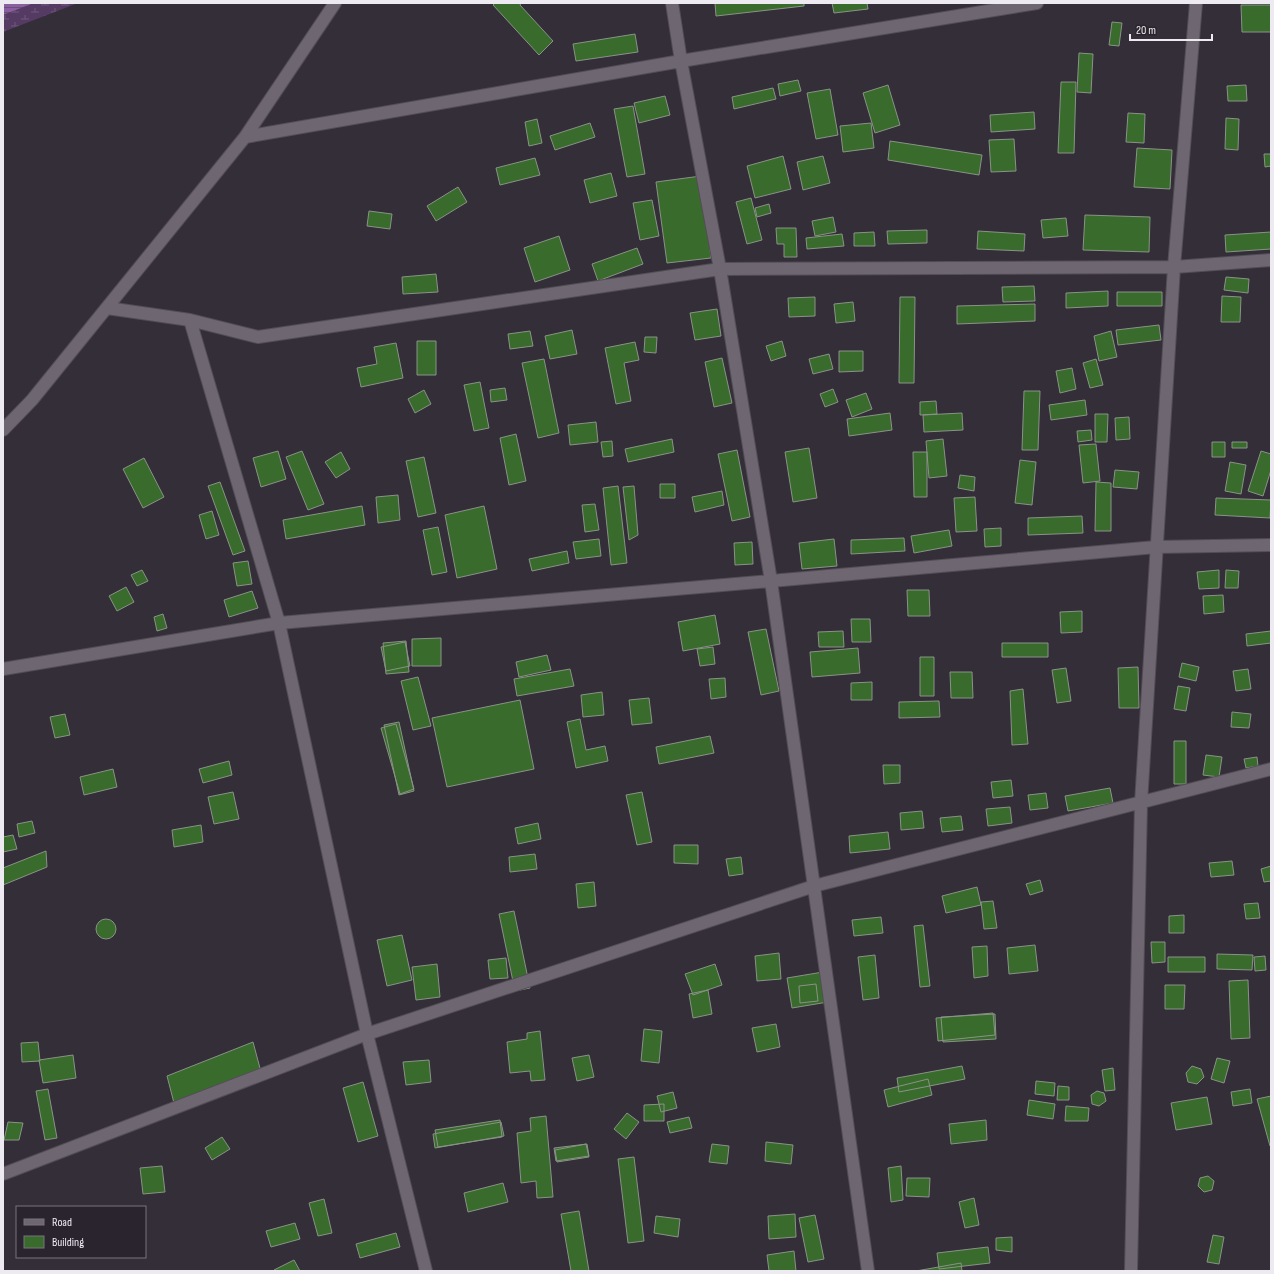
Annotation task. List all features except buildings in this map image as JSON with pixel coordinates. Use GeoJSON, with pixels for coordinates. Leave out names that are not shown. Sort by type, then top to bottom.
{"type":"FeatureCollection","features":[{"type":"Feature","properties":{"kind":"street"},"geometry":{"type":"LineString","coordinates":[[3,430],[32,400],[245,137],[334,3]]}},
{"type":"Feature","properties":{"kind":"street"},"geometry":{"type":"LineString","coordinates":[[672,3],[681,61],[720,269],[771,581],[868,1271]]}},
{"type":"Feature","properties":{"kind":"street"},"geometry":{"type":"LineString","coordinates":[[245,137],[681,61],[1037,3]]}},
{"type":"Feature","properties":{"kind":"street"},"geometry":{"type":"LineString","coordinates":[[1131,1271],[1141,802],[1174,267],[1196,3]]}},
{"type":"Feature","properties":{"kind":"street"},"geometry":{"type":"LineString","coordinates":[[107,308],[190,320],[258,337],[720,269],[1174,267],[1271,260]]}},
{"type":"Feature","properties":{"kind":"street"},"geometry":{"type":"LineString","coordinates":[[190,320],[279,623],[367,1034],[426,1271]]}},
{"type":"Feature","properties":{"kind":"street"},"geometry":{"type":"LineString","coordinates":[[3,669],[279,623],[1156,547],[1271,545]]}},
{"type":"Feature","properties":{"kind":"street"},"geometry":{"type":"LineString","coordinates":[[3,1174],[367,1034],[814,886],[1271,769]]}},
{"type":"Feature","properties":{"kind":"green space"},"geometry":{"type":"Polygon","coordinates":[[[34,3],[78,3],[3,32],[3,15],[34,3]]]}},
{"type":"Feature","properties":{"kind":"shaded area"},"geometry":{"type":"Polygon","coordinates":[[[3,3],[34,3],[3,15],[3,3]]]}}]}
